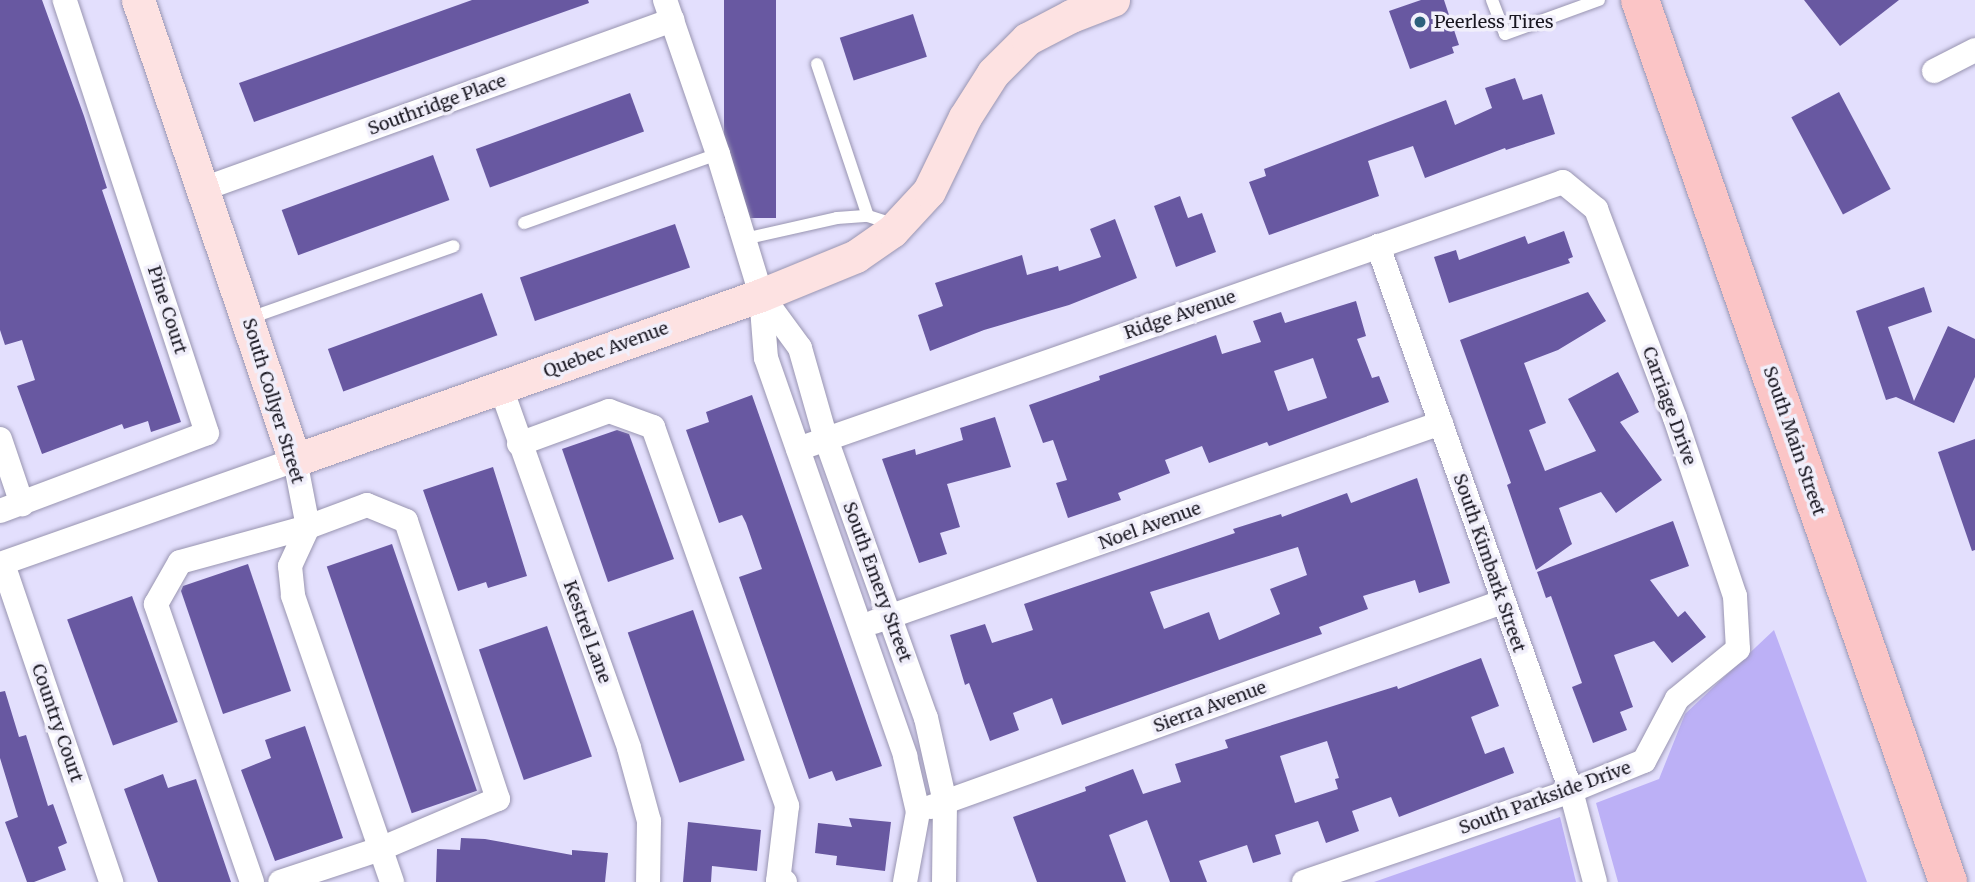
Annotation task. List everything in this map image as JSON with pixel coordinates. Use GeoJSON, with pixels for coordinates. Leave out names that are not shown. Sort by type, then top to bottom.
{"type":"FeatureCollection","features":[{"type":"Feature","properties":{"kind":"main road","name":"South Main Street"},"geometry":{"type":"LineString","coordinates":[[1640,0],[1948,882]]}},
{"type":"Feature","properties":{"kind":"street","name":"Pine Court"},"geometry":{"type":"LineString","coordinates":[[11,508],[206,433],[65,0]]}},
{"type":"Feature","properties":{"kind":"street","name":"South Collyer Street"},"geometry":{"type":"LineString","coordinates":[[138,0],[295,460],[308,527]]}},
{"type":"Feature","properties":{"kind":"street","name":"Quebec Avenue"},"geometry":{"type":"LineString","coordinates":[[1,564],[761,295],[856,256],[882,221],[929,191],[965,117],[993,73],[1027,39],[1071,16],[1113,0]]}},
{"type":"Feature","properties":{"kind":"street","name":"Southridge Place"},"geometry":{"type":"LineString","coordinates":[[202,189],[669,10]]}},
{"type":"Feature","properties":{"kind":"street","name":"South Emery Street"},"geometry":{"type":"LineString","coordinates":[[669,10],[718,154],[761,295],[766,358],[905,756],[918,812],[905,882]]}},
{"type":"Feature","properties":{"kind":"street"},"geometry":{"type":"LineString","coordinates":[[1934,71],[1975,50]]}},
{"type":"Feature","properties":{"kind":"street","name":"Ridge Avenue"},"geometry":{"type":"LineString","coordinates":[[798,449],[1563,182]]}},
{"type":"Feature","properties":{"kind":"street","name":"Carriage Drive"},"geometry":{"type":"LineString","coordinates":[[1563,182],[1596,209],[1675,418],[1735,596],[1738,649]]}},
{"type":"Feature","properties":{"kind":"street","name":"South Kimbark Street"},"geometry":{"type":"LineString","coordinates":[[1378,246],[1570,791],[1595,882]]}},
{"type":"Feature","properties":{"kind":"street","name":"South Emery Street"},"geometry":{"type":"LineString","coordinates":[[761,295],[800,348],[826,439],[926,718],[945,802],[944,882]]}},
{"type":"Feature","properties":{"kind":"street","name":"Kestrel Lane"},"geometry":{"type":"LineString","coordinates":[[501,388],[629,748],[649,821],[648,882]]}},
{"type":"Feature","properties":{"kind":"street"},"geometry":{"type":"LineString","coordinates":[[519,444],[608,411],[653,427],[787,806],[778,881],[785,882]]}},
{"type":"Feature","properties":{"kind":"street","name":"Noel Avenue"},"geometry":{"type":"LineString","coordinates":[[860,627],[1441,423]]}},
{"type":"Feature","properties":{"kind":"street"},"geometry":{"type":"LineString","coordinates":[[0,439],[11,508]]}},
{"type":"Feature","properties":{"kind":"street"},"geometry":{"type":"LineString","coordinates":[[252,882],[156,604],[180,562],[308,527],[367,505],[406,521],[498,799],[380,849],[281,882]]}},
{"type":"Feature","properties":{"kind":"street"},"geometry":{"type":"LineString","coordinates":[[308,527],[290,566],[293,596],[392,882]]}},
{"type":"Feature","properties":{"kind":"street","name":"Country Court"},"geometry":{"type":"LineString","coordinates":[[1,564],[111,882]]}},
{"type":"Feature","properties":{"kind":"street","name":"Sierra Avenue"},"geometry":{"type":"LineString","coordinates":[[918,812],[1502,602]]}},
{"type":"Feature","properties":{"kind":"street","name":"South Parkside Drive"},"geometry":{"type":"LineString","coordinates":[[1304,882],[1570,791],[1644,761],[1677,699],[1738,649]]}},
{"type":"Feature","properties":{"kind":"lane"},"geometry":{"type":"LineString","coordinates":[[1492,0],[1505,34],[1599,0]]}},
{"type":"Feature","properties":{"kind":"lane"},"geometry":{"type":"LineString","coordinates":[[744,239],[837,218],[882,221],[817,64]]}},
{"type":"Feature","properties":{"kind":"lane"},"geometry":{"type":"LineString","coordinates":[[524,223],[718,154]]}},
{"type":"Feature","properties":{"kind":"lane"},"geometry":{"type":"LineString","coordinates":[[247,319],[454,246]]}},
{"type":"Feature","properties":{"kind":"shaded area"},"geometry":{"type":"Polygon","coordinates":[[[1774,630],[1867,882],[1618,882],[1596,803],[1659,779],[1685,714],[1774,630]]]}},
{"type":"Feature","properties":{"kind":"shaded area"},"geometry":{"type":"Polygon","coordinates":[[[1560,817],[1576,882],[1374,882],[1560,817]]]}},
{"type":"Feature","properties":{"kind":"building"},"geometry":{"type":"Polygon","coordinates":[[[0,0],[42,0],[84,116],[107,188],[102,190],[181,422],[151,432],[148,421],[124,429],[122,424],[42,454],[17,386],[35,380],[22,340],[5,345],[0,330],[0,0]]]}},
{"type":"Feature","properties":{"kind":"building"},"geometry":{"type":"Polygon","coordinates":[[[472,0],[588,0],[589,3],[254,122],[239,83],[472,0]]]}},
{"type":"Feature","properties":{"kind":"building"},"geometry":{"type":"Polygon","coordinates":[[[724,0],[776,0],[776,218],[724,218],[724,0]]]}},
{"type":"Feature","properties":{"kind":"building"},"geometry":{"type":"Polygon","coordinates":[[[1421,0],[1444,0],[1459,45],[1452,47],[1454,53],[1410,69],[1389,11],[1421,0]]]}},
{"type":"Feature","properties":{"kind":"building"},"geometry":{"type":"Polygon","coordinates":[[[1804,0],[1899,0],[1840,46],[1804,0]]]}},
{"type":"Feature","properties":{"kind":"building"},"geometry":{"type":"Polygon","coordinates":[[[913,14],[927,57],[854,81],[840,38],[913,14]]]}},
{"type":"Feature","properties":{"kind":"building"},"geometry":{"type":"Polygon","coordinates":[[[1515,78],[1523,100],[1542,94],[1555,134],[1506,150],[1505,148],[1425,178],[1413,146],[1368,161],[1379,196],[1269,235],[1249,182],[1266,176],[1264,169],[1446,100],[1455,125],[1492,108],[1485,88],[1515,78]]]}},
{"type":"Feature","properties":{"kind":"building"},"geometry":{"type":"Polygon","coordinates":[[[1839,92],[1891,189],[1843,214],[1791,117],[1839,92]]]}},
{"type":"Feature","properties":{"kind":"building"},"geometry":{"type":"Polygon","coordinates":[[[630,93],[644,132],[490,188],[476,149],[630,93]]]}},
{"type":"Feature","properties":{"kind":"building"},"geometry":{"type":"Polygon","coordinates":[[[433,155],[449,200],[298,255],[282,210],[433,155]]]}},
{"type":"Feature","properties":{"kind":"building"},"geometry":{"type":"Polygon","coordinates":[[[1180,196],[1188,218],[1202,213],[1216,252],[1176,267],[1154,206],[1180,196]]]}},
{"type":"Feature","properties":{"kind":"building"},"geometry":{"type":"Polygon","coordinates":[[[1115,219],[1137,278],[1069,305],[984,330],[930,351],[918,315],[943,306],[935,283],[1022,255],[1027,275],[1058,266],[1059,271],[1101,257],[1090,229],[1115,219]]]}},
{"type":"Feature","properties":{"kind":"building"},"geometry":{"type":"Polygon","coordinates":[[[675,224],[690,267],[535,321],[520,277],[675,224]]]}},
{"type":"Feature","properties":{"kind":"building"},"geometry":{"type":"Polygon","coordinates":[[[1564,231],[1573,257],[1568,259],[1570,263],[1449,303],[1434,257],[1456,250],[1459,260],[1525,236],[1528,244],[1564,231]]]}},
{"type":"Feature","properties":{"kind":"building"},"geometry":{"type":"Polygon","coordinates":[[[1924,287],[1932,312],[1888,327],[1914,401],[1948,326],[1975,339],[1975,377],[1954,423],[1896,397],[1886,400],[1856,311],[1924,287]]]}},
{"type":"Feature","properties":{"kind":"building"},"geometry":{"type":"Polygon","coordinates":[[[1588,292],[1606,321],[1558,350],[1524,363],[1546,423],[1529,430],[1545,471],[1596,451],[1568,399],[1618,372],[1639,412],[1620,422],[1662,480],[1616,513],[1601,492],[1559,508],[1572,544],[1536,570],[1507,485],[1511,483],[1460,340],[1588,292]]]}},
{"type":"Feature","properties":{"kind":"building"},"geometry":{"type":"Polygon","coordinates":[[[482,293],[497,335],[343,391],[328,349],[482,293]]]}},
{"type":"Feature","properties":{"kind":"building"},"geometry":{"type":"Polygon","coordinates":[[[1356,301],[1366,336],[1357,339],[1372,378],[1379,376],[1389,402],[1269,446],[1267,442],[1209,463],[1202,446],[1165,460],[1170,473],[1118,493],[1121,500],[1068,518],[1056,483],[1067,480],[1053,440],[1043,443],[1029,405],[1100,380],[1099,376],[1216,335],[1222,354],[1261,342],[1253,321],[1281,312],[1285,323],[1356,301]],[[1313,358],[1274,371],[1288,411],[1327,398],[1313,358]]]}},
{"type":"Feature","properties":{"kind":"building"},"geometry":{"type":"Polygon","coordinates":[[[752,395],[882,766],[836,781],[832,771],[809,779],[739,577],[762,569],[746,523],[742,515],[719,523],[686,430],[709,422],[706,412],[752,395]]]}},
{"type":"Feature","properties":{"kind":"building"},"geometry":{"type":"Polygon","coordinates":[[[995,417],[1011,467],[947,484],[960,527],[940,533],[947,554],[919,563],[882,459],[915,449],[916,455],[963,440],[960,428],[995,417]]]}},
{"type":"Feature","properties":{"kind":"building"},"geometry":{"type":"Polygon","coordinates":[[[617,430],[629,434],[674,559],[608,582],[562,449],[617,430]]]}},
{"type":"Feature","properties":{"kind":"building"},"geometry":{"type":"Polygon","coordinates":[[[1975,439],[1975,550],[1972,551],[1938,452],[1975,439]]]}},
{"type":"Feature","properties":{"kind":"building"},"geometry":{"type":"Polygon","coordinates":[[[493,467],[527,576],[488,588],[486,582],[458,591],[423,490],[493,467]]]}},
{"type":"Feature","properties":{"kind":"building"},"geometry":{"type":"Polygon","coordinates":[[[1417,478],[1450,583],[1419,593],[1415,580],[1363,596],[1368,609],[1319,627],[1322,634],[1062,725],[1052,698],[1013,713],[1019,730],[990,741],[969,683],[965,685],[950,635],[985,624],[992,643],[1033,630],[1024,604],[1235,533],[1233,529],[1281,514],[1282,517],[1347,493],[1351,503],[1417,478]],[[1298,547],[1150,592],[1164,629],[1209,612],[1219,640],[1280,614],[1270,589],[1307,575],[1298,547]]]}},
{"type":"Feature","properties":{"kind":"building"},"geometry":{"type":"Polygon","coordinates":[[[1673,521],[1689,566],[1650,580],[1678,617],[1685,611],[1706,637],[1672,663],[1654,641],[1614,655],[1633,707],[1620,712],[1627,730],[1593,743],[1572,687],[1582,683],[1551,596],[1546,598],[1537,572],[1673,521]]]}},
{"type":"Feature","properties":{"kind":"building"},"geometry":{"type":"Polygon","coordinates":[[[392,544],[477,791],[412,813],[327,566],[392,544]]]}},
{"type":"Feature","properties":{"kind":"building"},"geometry":{"type":"Polygon","coordinates":[[[248,564],[291,691],[223,714],[181,591],[183,586],[248,564]]]}},
{"type":"Feature","properties":{"kind":"building"},"geometry":{"type":"Polygon","coordinates":[[[132,596],[178,722],[113,746],[67,620],[132,596]]]}},
{"type":"Feature","properties":{"kind":"building"},"geometry":{"type":"Polygon","coordinates":[[[693,610],[745,760],[680,783],[628,632],[693,610]]]}},
{"type":"Feature","properties":{"kind":"building"},"geometry":{"type":"Polygon","coordinates":[[[547,626],[592,756],[524,780],[479,649],[547,626]]]}},
{"type":"Feature","properties":{"kind":"building"},"geometry":{"type":"Polygon","coordinates":[[[1481,658],[1499,706],[1471,717],[1485,754],[1504,747],[1514,773],[1399,817],[1391,797],[1352,811],[1359,831],[1326,843],[1318,821],[1275,835],[1281,854],[1253,863],[1247,845],[1199,861],[1207,882],[1170,882],[1147,820],[1109,835],[1126,882],[1037,882],[1013,817],[1086,791],[1085,787],[1133,769],[1143,794],[1181,782],[1175,764],[1228,748],[1225,740],[1397,686],[1398,689],[1481,658]],[[1327,741],[1280,756],[1295,803],[1338,789],[1335,779],[1339,778],[1327,741]]]}},
{"type":"Feature","properties":{"kind":"building"},"geometry":{"type":"Polygon","coordinates":[[[5,691],[19,737],[26,735],[48,806],[53,804],[67,843],[58,847],[66,870],[34,882],[27,882],[5,822],[18,817],[0,758],[0,692],[5,691]]]}},
{"type":"Feature","properties":{"kind":"building"},"geometry":{"type":"Polygon","coordinates":[[[305,726],[343,838],[275,861],[241,770],[271,758],[265,740],[305,726]]]}},
{"type":"Feature","properties":{"kind":"building"},"geometry":{"type":"Polygon","coordinates":[[[163,774],[168,788],[196,779],[231,882],[158,882],[124,789],[163,774]]]}},
{"type":"Feature","properties":{"kind":"building"},"geometry":{"type":"Polygon","coordinates":[[[849,818],[891,822],[885,871],[836,865],[837,856],[815,853],[818,823],[852,827],[849,818]]]}},
{"type":"Feature","properties":{"kind":"building"},"geometry":{"type":"Polygon","coordinates":[[[688,822],[761,830],[757,871],[712,866],[711,882],[683,882],[688,822]]]}},
{"type":"Feature","properties":{"kind":"building"},"geometry":{"type":"Polygon","coordinates":[[[461,838],[485,839],[572,855],[572,850],[608,853],[605,882],[436,882],[437,849],[460,850],[461,838]]]}},
{"type":"Feature","properties":{"kind":"place","name":"Peerless Tires"},"geometry":{"type":"Point","coordinates":[1420,22]}}]}
